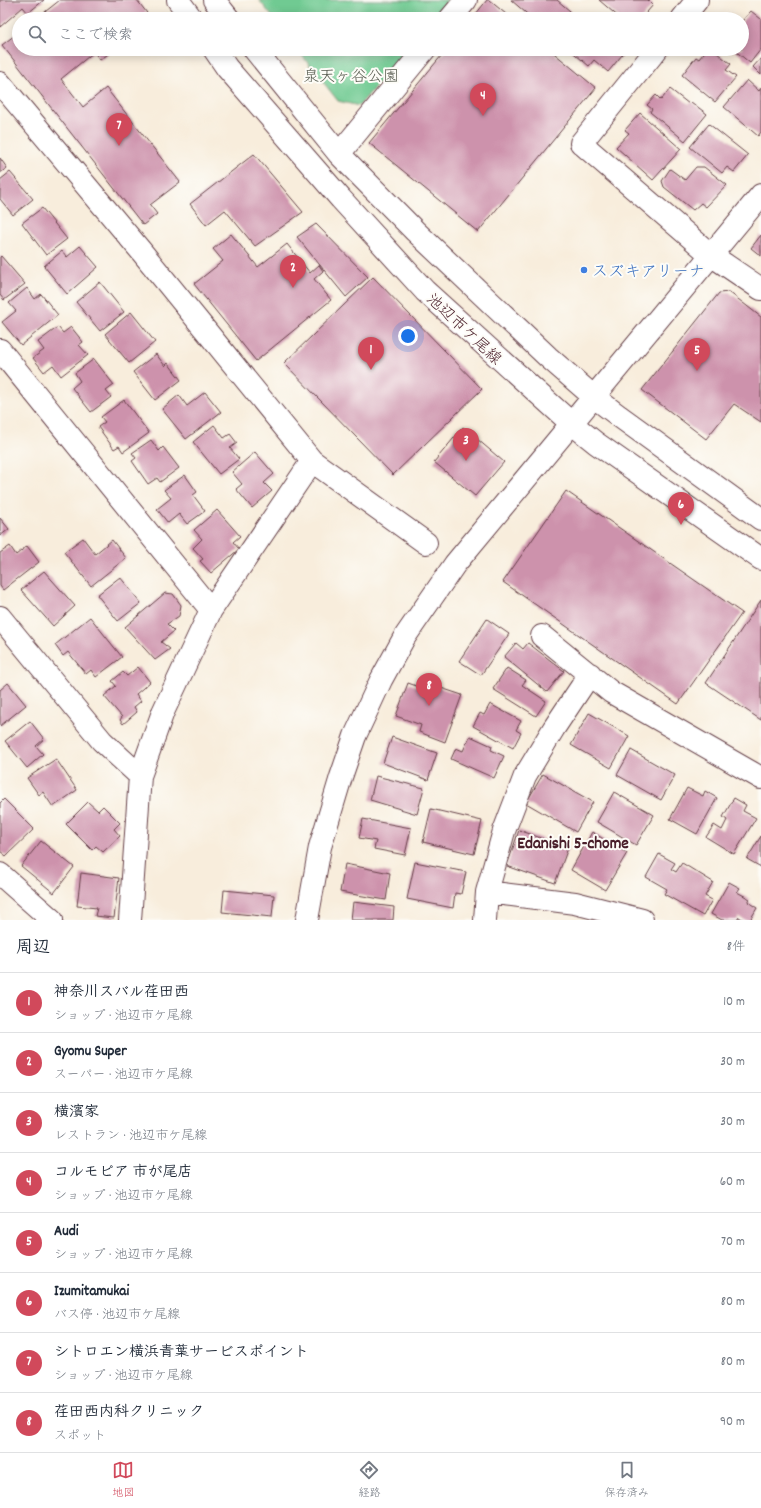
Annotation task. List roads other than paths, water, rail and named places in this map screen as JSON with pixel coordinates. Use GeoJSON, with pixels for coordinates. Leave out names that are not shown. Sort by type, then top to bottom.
{"type":"FeatureCollection","features":[{"type":"Feature","properties":{"kind":"street"},"geometry":{"type":"LineString","coordinates":[[178,0],[187,12]]}},
{"type":"Feature","properties":{"kind":"street"},"geometry":{"type":"LineString","coordinates":[[214,0],[223,12]]}},
{"type":"Feature","properties":{"kind":"street"},"geometry":{"type":"LineString","coordinates":[[456,12],[466,0]]}},
{"type":"Feature","properties":{"kind":"street"},"geometry":{"type":"LineString","coordinates":[[688,12],[697,0]]}},
{"type":"Feature","properties":{"kind":"street","name":"池辺市ケ尾線"},"geometry":{"type":"LineString","coordinates":[[219,56],[341,200],[425,291],[571,423],[602,448],[761,559]]}},
{"type":"Feature","properties":{"kind":"street"},"geometry":{"type":"LineString","coordinates":[[260,56],[339,154],[415,231],[548,357],[594,397],[761,519]]}},
{"type":"Feature","properties":{"kind":"street"},"geometry":{"type":"LineString","coordinates":[[339,154],[420,56]]}},
{"type":"Feature","properties":{"kind":"street"},"geometry":{"type":"LineString","coordinates":[[651,56],[582,143],[711,255],[761,289]]}},
{"type":"Feature","properties":{"kind":"street"},"geometry":{"type":"LineString","coordinates":[[0,83],[146,257],[312,460],[426,542]]}},
{"type":"Feature","properties":{"kind":"street"},"geometry":{"type":"LineString","coordinates":[[307,920],[320,847],[355,736],[381,680],[404,638],[455,564],[761,195]]}},
{"type":"Feature","properties":{"kind":"street"},"geometry":{"type":"LineString","coordinates":[[0,350],[211,610]]}},
{"type":"Feature","properties":{"kind":"street"},"geometry":{"type":"LineString","coordinates":[[130,920],[140,776],[163,712],[211,610],[312,460]]}},
{"type":"Feature","properties":{"kind":"street"},"geometry":{"type":"LineString","coordinates":[[0,617],[102,741],[140,776]]}},
{"type":"Feature","properties":{"kind":"street"},"geometry":{"type":"LineString","coordinates":[[542,636],[611,692],[761,778]]}},
{"type":"Feature","properties":{"kind":"street"},"geometry":{"type":"LineString","coordinates":[[485,920],[487,892],[504,831],[525,776],[554,728],[590,674]]}},
{"type":"Feature","properties":{"kind":"street"},"geometry":{"type":"LineString","coordinates":[[0,874],[52,920]]}},
{"type":"Feature","properties":{"kind":"street"},"geometry":{"type":"LineString","coordinates":[[487,892],[575,903],[642,920]]}},
{"type":"Feature","properties":{"kind":"place","name":"コルモピア 市が尾店"},"geometry":{"type":"Point","coordinates":[483,116]}},
{"type":"Feature","properties":{"kind":"place","name":"シトロエン横浜青葉サービスポイント"},"geometry":{"type":"Point","coordinates":[119,146]}},
{"type":"Feature","properties":{"kind":"place","name":"スズキアリーナ"},"geometry":{"type":"Point","coordinates":[584,270]}},
{"type":"Feature","properties":{"kind":"place","name":"Gyomu Super"},"geometry":{"type":"Point","coordinates":[293,288]}},
{"type":"Feature","properties":{"kind":"place","name":"神奈川スバル荏田西"},"geometry":{"type":"Point","coordinates":[371,370]}},
{"type":"Feature","properties":{"kind":"place","name":"Audi"},"geometry":{"type":"Point","coordinates":[697,371]}},
{"type":"Feature","properties":{"kind":"place","name":"横濱家"},"geometry":{"type":"Point","coordinates":[466,461]}},
{"type":"Feature","properties":{"kind":"place","name":"Izumitamukai"},"geometry":{"type":"Point","coordinates":[681,525]}},
{"type":"Feature","properties":{"kind":"place","name":"荏田西内科クリニック"},"geometry":{"type":"Point","coordinates":[429,706]}},
{"type":"Feature","properties":{"kind":"district","name":"Edanishi 5-chome"},"geometry":{"type":"Point","coordinates":[573,842]}},
{"type":"Feature","properties":{"kind":"park label","name":"泉天ヶ谷公園"},"geometry":{"type":"Point","coordinates":[351,75]}}]}
